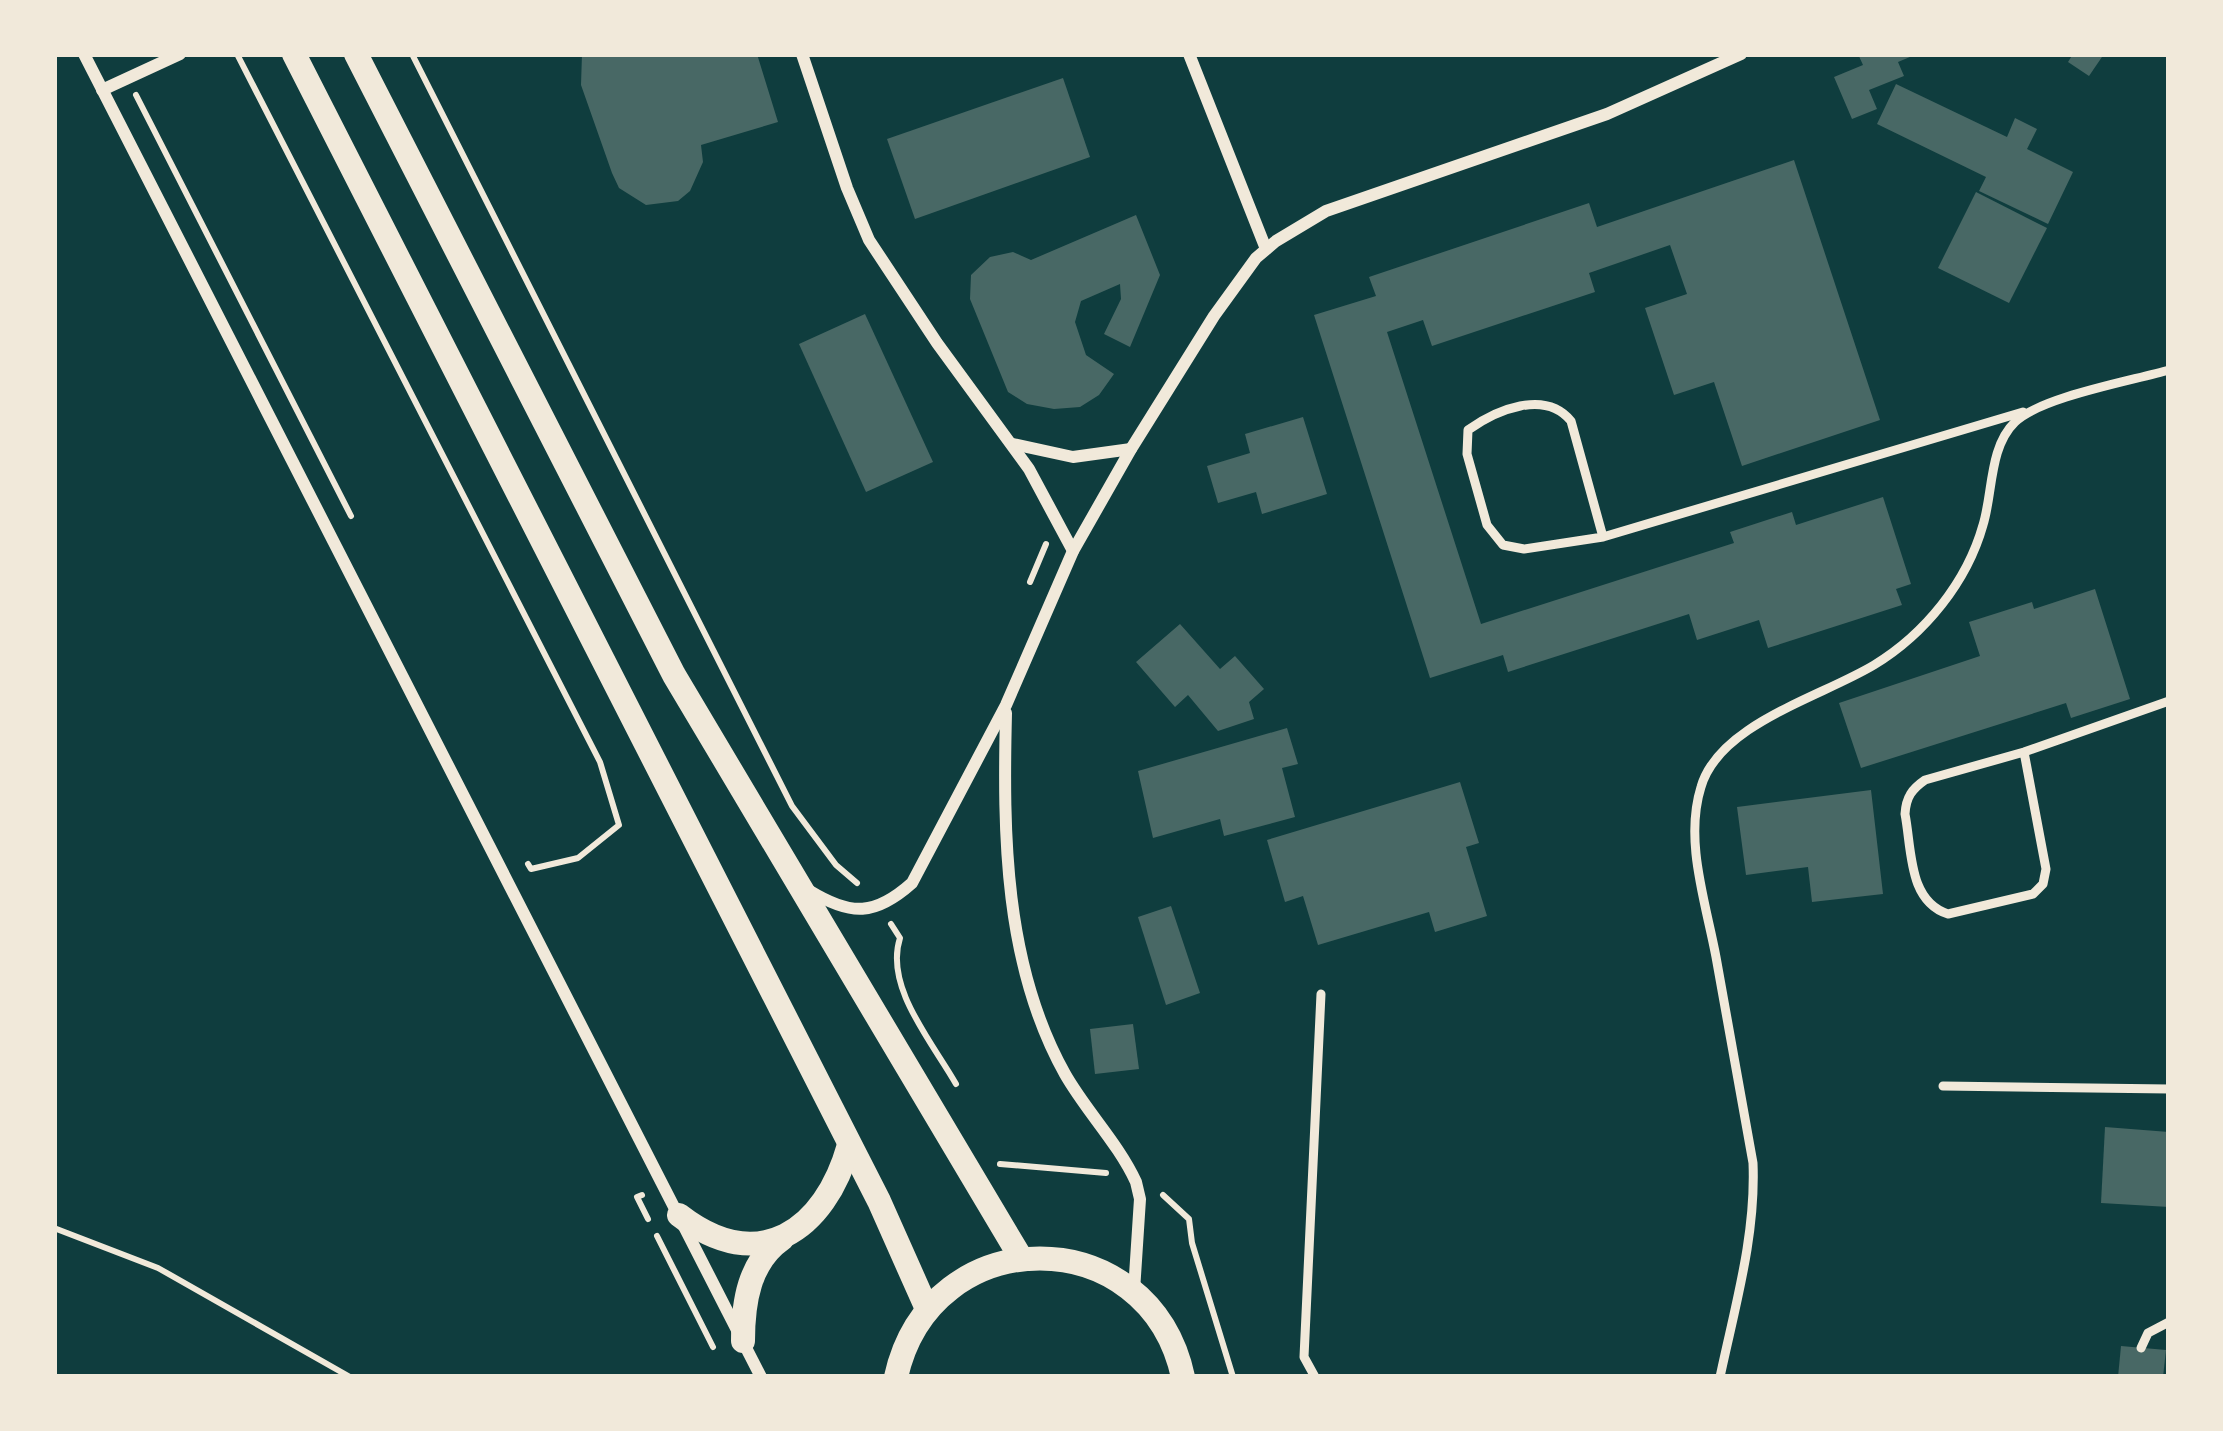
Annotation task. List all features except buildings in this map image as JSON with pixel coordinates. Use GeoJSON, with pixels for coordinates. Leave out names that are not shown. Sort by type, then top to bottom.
{"type":"FeatureCollection","features":[{"type":"Feature","properties":{"kind":"main road"},"geometry":{"type":"LineString","coordinates":[[294,54],[902,1249],[927,1309]]}},
{"type":"Feature","properties":{"kind":"main road"},"geometry":{"type":"LineString","coordinates":[[356,54],[674,675],[1022,1258]]}},
{"type":"Feature","properties":{"kind":"main road"},"geometry":{"type":"LineString","coordinates":[[743,1341],[746,1298],[755,1269],[770,1247],[805,1223],[833,1191],[849,1144]]}},
{"type":"Feature","properties":{"kind":"main road"},"geometry":{"type":"LineString","coordinates":[[680,1215],[730,1242],[770,1242],[789,1234]]}},
{"type":"Feature","properties":{"kind":"main road"},"geometry":{"type":"LineString","coordinates":[[896,1377],[911,1333],[927,1309],[960,1280],[1022,1258],[1082,1264],[1134,1293],[1164,1328],[1183,1377]]}},
{"type":"Feature","properties":{"kind":"street"},"geometry":{"type":"LineString","coordinates":[[84,54],[761,1377]]}},
{"type":"Feature","properties":{"kind":"street"},"geometry":{"type":"LineString","coordinates":[[102,90],[180,54]]}},
{"type":"Feature","properties":{"kind":"street"},"geometry":{"type":"LineString","coordinates":[[802,54],[869,240],[937,344],[1012,444],[1072,551]]}},
{"type":"Feature","properties":{"kind":"street"},"geometry":{"type":"LineString","coordinates":[[1189,54],[1266,249]]}},
{"type":"Feature","properties":{"kind":"street"},"geometry":{"type":"LineString","coordinates":[[798,884],[838,907],[858,910],[880,905],[912,883],[1006,705],[1072,551],[1214,316],[1266,249],[1326,212],[1607,115],[1741,54]]}},
{"type":"Feature","properties":{"kind":"street"},"geometry":{"type":"LineString","coordinates":[[1012,444],[1073,457],[1131,449]]}},
{"type":"Feature","properties":{"kind":"street"},"geometry":{"type":"LineString","coordinates":[[1006,705],[1006,842],[1015,925],[1054,1051],[1136,1182],[1140,1199],[1134,1293]]}},
{"type":"Feature","properties":{"kind":"lane"},"geometry":{"type":"LineString","coordinates":[[1604,537],[1571,421],[1561,408],[1545,403],[1489,415],[1468,430],[1467,454],[1487,525],[1503,544],[1523,549],[1604,537],[2169,370]]}},
{"type":"Feature","properties":{"kind":"lane"},"geometry":{"type":"LineString","coordinates":[[1720,1377],[1753,1226],[1753,1163],[1696,848],[1699,791],[1708,765],[1729,741],[1873,665],[1920,629],[1962,579],[1983,525],[2002,442],[2012,424],[2034,409]]}},
{"type":"Feature","properties":{"kind":"lane"},"geometry":{"type":"LineString","coordinates":[[2024,752],[2046,869],[2043,884],[2032,894],[1996,903],[1948,914],[1936,910],[1919,894],[1905,814],[1910,793],[1925,780],[2024,752],[2169,701]]}},
{"type":"Feature","properties":{"kind":"lane"},"geometry":{"type":"LineString","coordinates":[[1315,1377],[1304,1357],[1321,994]]}},
{"type":"Feature","properties":{"kind":"lane"},"geometry":{"type":"LineString","coordinates":[[1943,1086],[2169,1089]]}},
{"type":"Feature","properties":{"kind":"lane"},"geometry":{"type":"LineString","coordinates":[[2141,1348],[2148,1333],[2169,1322]]}},
{"type":"Feature","properties":{"kind":"path"},"geometry":{"type":"LineString","coordinates":[[412,54],[792,806],[836,865],[851,881],[867,886],[900,938],[896,974],[965,1101]]}},
{"type":"Feature","properties":{"kind":"path"},"geometry":{"type":"LineString","coordinates":[[239,57],[600,762],[619,825],[578,858],[554,866],[531,869],[520,848]]}},
{"type":"Feature","properties":{"kind":"path"},"geometry":{"type":"LineString","coordinates":[[127,79],[356,527]]}},
{"type":"Feature","properties":{"kind":"path"},"geometry":{"type":"LineString","coordinates":[[638,1197],[718,1357]]}},
{"type":"Feature","properties":{"kind":"path"},"geometry":{"type":"LineString","coordinates":[[54,1228],[158,1268],[350,1377]]}}]}
